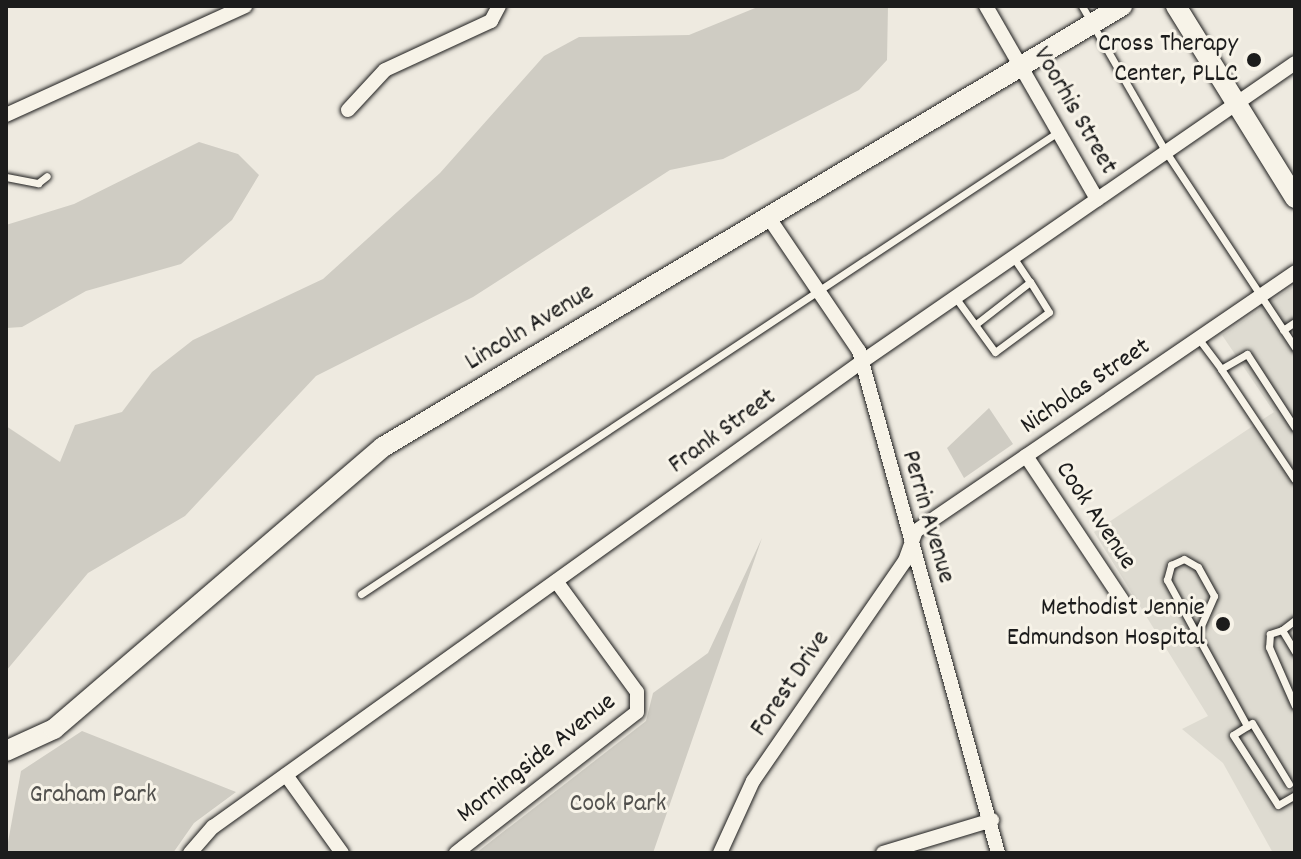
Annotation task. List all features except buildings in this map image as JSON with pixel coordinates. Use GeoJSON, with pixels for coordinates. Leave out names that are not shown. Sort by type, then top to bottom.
{"type":"FeatureCollection","features":[{"type":"Feature","properties":{"kind":"street"},"geometry":{"type":"LineString","coordinates":[[6,115],[245,6]]}},
{"type":"Feature","properties":{"kind":"street"},"geometry":{"type":"LineString","coordinates":[[348,110],[385,70],[491,21],[499,6]]}},
{"type":"Feature","properties":{"kind":"street","name":"Voorhis Street"},"geometry":{"type":"LineString","coordinates":[[986,6],[1097,199]]}},
{"type":"Feature","properties":{"kind":"street","name":"Lincoln Avenue"},"geometry":{"type":"LineString","coordinates":[[6,751],[54,729],[383,447],[1019,64],[1087,15],[1122,6]]}},
{"type":"Feature","properties":{"kind":"street"},"geometry":{"type":"LineString","coordinates":[[1176,6],[1234,105],[1295,198]]}},
{"type":"Feature","properties":{"kind":"street","name":"Frank Street"},"geometry":{"type":"LineString","coordinates":[[190,853],[213,827],[860,363],[1295,63]]}},
{"type":"Feature","properties":{"kind":"street","name":"Perrin Avenue"},"geometry":{"type":"LineString","coordinates":[[767,215],[816,286],[860,363],[910,546],[992,820],[998,853]]}},
{"type":"Feature","properties":{"kind":"street","name":"Nicholas Street"},"geometry":{"type":"LineString","coordinates":[[910,546],[916,531],[1295,272]]}},
{"type":"Feature","properties":{"kind":"street","name":"Cook Avenue"},"geometry":{"type":"LineString","coordinates":[[1026,456],[1124,603]]}},
{"type":"Feature","properties":{"kind":"street","name":"Forest Drive"},"geometry":{"type":"LineString","coordinates":[[720,853],[753,781],[910,546]]}},
{"type":"Feature","properties":{"kind":"street","name":"Morningside Avenue"},"geometry":{"type":"LineString","coordinates":[[456,853],[637,712],[630,681],[556,581]]}},
{"type":"Feature","properties":{"kind":"street"},"geometry":{"type":"LineString","coordinates":[[286,775],[342,853]]}},
{"type":"Feature","properties":{"kind":"street"},"geometry":{"type":"LineString","coordinates":[[883,853],[992,820]]}},
{"type":"Feature","properties":{"kind":"lane"},"geometry":{"type":"LineString","coordinates":[[1087,15],[1166,152],[1295,348]]}},
{"type":"Feature","properties":{"kind":"lane"},"geometry":{"type":"LineString","coordinates":[[361,594],[816,286],[1058,132]]}},
{"type":"Feature","properties":{"kind":"lane"},"geometry":{"type":"LineString","coordinates":[[6,177],[38,183],[47,176]]}},
{"type":"Feature","properties":{"kind":"lane"},"geometry":{"type":"LineString","coordinates":[[955,297],[995,352],[1049,315],[1013,257]]}},
{"type":"Feature","properties":{"kind":"lane"},"geometry":{"type":"LineString","coordinates":[[976,324],[1030,282]]}},
{"type":"Feature","properties":{"kind":"lane"},"geometry":{"type":"LineString","coordinates":[[1283,330],[1295,322]]}},
{"type":"Feature","properties":{"kind":"lane"},"geometry":{"type":"LineString","coordinates":[[1198,338],[1295,480]]}},
{"type":"Feature","properties":{"kind":"lane"},"geometry":{"type":"LineString","coordinates":[[1221,369],[1247,354],[1295,428]]}},
{"type":"Feature","properties":{"kind":"lane"},"geometry":{"type":"LineString","coordinates":[[1197,635],[1214,596],[1198,567],[1177,560],[1167,580],[1197,635],[1247,726],[1289,784]]}},
{"type":"Feature","properties":{"kind":"lane"},"geometry":{"type":"LineString","coordinates":[[1295,620],[1270,634],[1269,647],[1295,706]]}},
{"type":"Feature","properties":{"kind":"lane"},"geometry":{"type":"LineString","coordinates":[[1282,630],[1295,652]]}},
{"type":"Feature","properties":{"kind":"lane"},"geometry":{"type":"LineString","coordinates":[[1247,726],[1233,735],[1278,805],[1295,795]]}},
{"type":"Feature","properties":{"kind":"shaded area","name":"Methodist Jennie Edmundson Hospital"},"geometry":{"type":"Polygon","coordinates":[[[1295,285],[1295,853],[1273,853],[1223,763],[1182,729],[1208,716],[1094,532],[1274,412],[1222,335],[1295,285]]]}},
{"type":"Feature","properties":{"kind":"green space"},"geometry":{"type":"Polygon","coordinates":[[[760,6],[888,6],[887,60],[859,90],[723,159],[670,170],[473,297],[316,376],[185,516],[88,573],[6,671],[6,426],[60,462],[75,425],[122,412],[152,372],[193,340],[323,279],[440,173],[544,56],[579,37],[689,35],[760,6]]]}},
{"type":"Feature","properties":{"kind":"green space"},"geometry":{"type":"Polygon","coordinates":[[[199,142],[238,154],[259,175],[232,220],[181,264],[86,291],[22,327],[6,328],[6,225],[74,204],[199,142]]]}},
{"type":"Feature","properties":{"kind":"green space"},"geometry":{"type":"Polygon","coordinates":[[[989,408],[1013,444],[964,478],[947,448],[989,408]]]}},
{"type":"Feature","properties":{"kind":"green space","name":"Cook Park"},"geometry":{"type":"Polygon","coordinates":[[[762,538],[653,853],[476,853],[646,721],[653,693],[708,653],[762,538]]]}},
{"type":"Feature","properties":{"kind":"green space","name":"Graham Park"},"geometry":{"type":"Polygon","coordinates":[[[82,731],[236,792],[194,823],[173,853],[6,853],[21,771],[82,731]]]}},
{"type":"Feature","properties":{"kind":"place","name":"Cross Therapy Center, PLLC"},"geometry":{"type":"Point","coordinates":[1254,60]}},
{"type":"Feature","properties":{"kind":"place","name":"Methodist Jennie Edmundson Hospital"},"geometry":{"type":"Point","coordinates":[1223,624]}}]}
